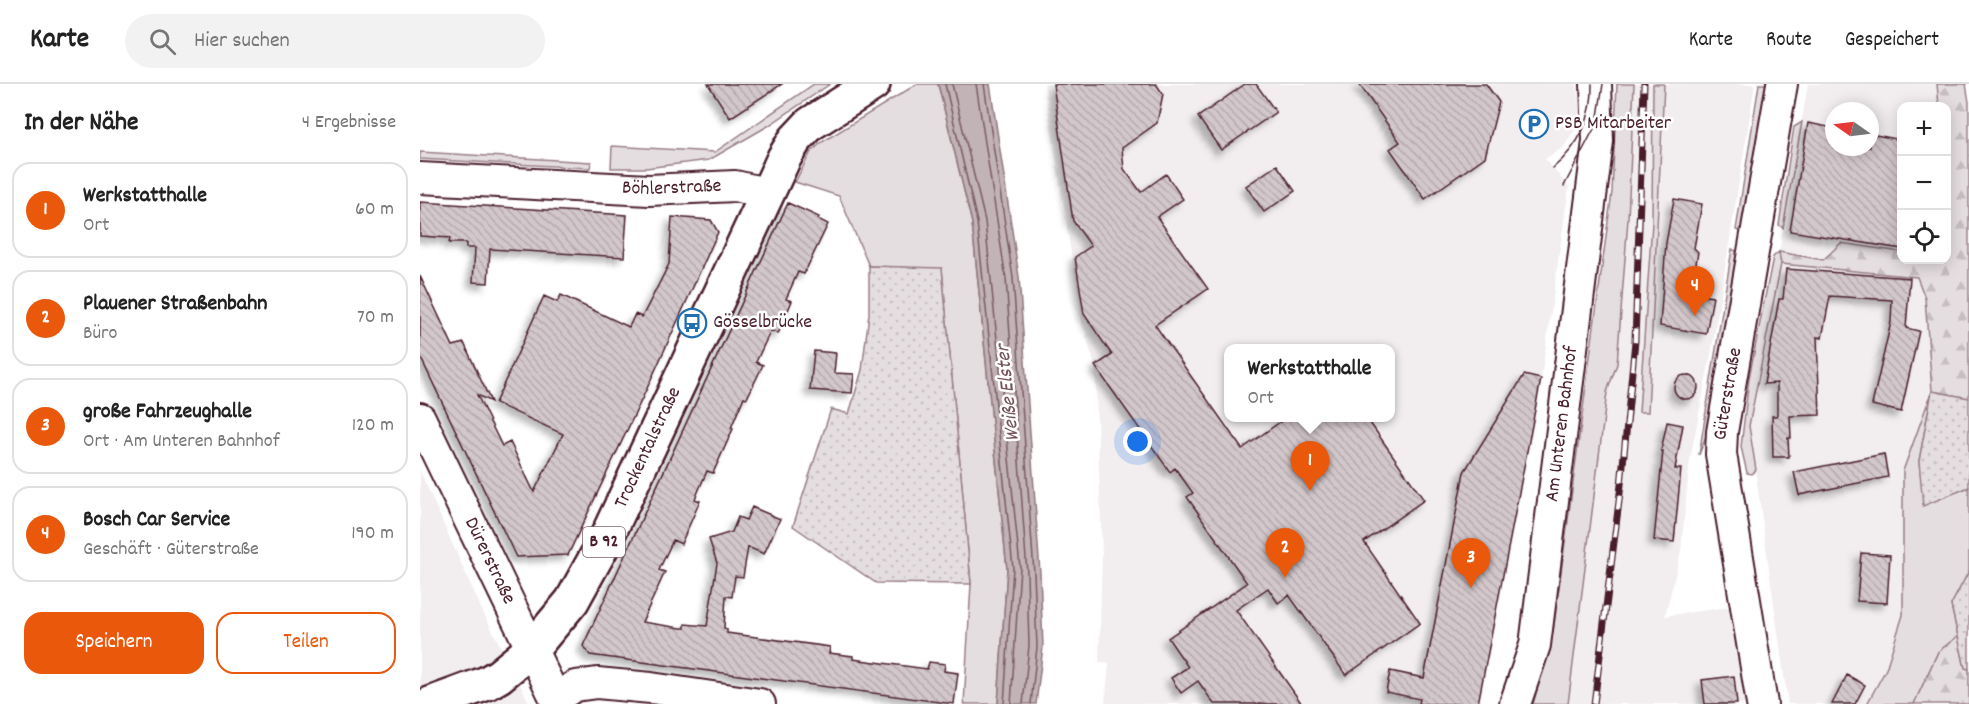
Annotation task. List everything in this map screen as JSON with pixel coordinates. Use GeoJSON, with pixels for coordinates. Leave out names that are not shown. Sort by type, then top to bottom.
{"type":"FeatureCollection","features":[{"type":"Feature","properties":{"kind":"main road","name":"B 92"},"geometry":{"type":"LineString","coordinates":[[766,193],[795,140],[810,124],[873,84]]}},
{"type":"Feature","properties":{"kind":"main road","name":"Trockentalstraße"},"geometry":{"type":"LineString","coordinates":[[430,704],[493,680],[532,649],[572,601],[605,541],[766,193]]}},
{"type":"Feature","properties":{"kind":"street","name":"Am Unteren Bahnhof"},"geometry":{"type":"LineString","coordinates":[[1515,704],[1535,645],[1598,141],[1596,84]]}},
{"type":"Feature","properties":{"kind":"street","name":"Güterstraße"},"geometry":{"type":"LineString","coordinates":[[1762,704],[1722,463],[1721,442],[1782,84]]}},
{"type":"Feature","properties":{"kind":"street","name":"Böhlerstraße"},"geometry":{"type":"LineString","coordinates":[[420,178],[639,190],[735,186],[766,193]]}},
{"type":"Feature","properties":{"kind":"street","name":"Dürerstraße"},"geometry":{"type":"LineString","coordinates":[[420,418],[556,701]]}},
{"type":"Feature","properties":{"kind":"street"},"geometry":{"type":"LineString","coordinates":[[556,701],[575,686],[607,684],[760,704]]}},
{"type":"Feature","properties":{"kind":"shaded area"},"geometry":{"type":"Polygon","coordinates":[[[1044,84],[1577,84],[1580,121],[1564,147],[1545,159],[1569,187],[1541,379],[1478,704],[1105,704],[1109,663],[1099,662],[1102,554],[1095,366],[1082,322],[1044,84]]]}},
{"type":"Feature","properties":{"kind":"shaded area"},"geometry":{"type":"Polygon","coordinates":[[[1634,84],[1653,84],[1652,223],[1639,411],[1648,412],[1664,84],[1755,84],[1712,349],[1690,459],[1681,551],[1665,616],[1735,606],[1750,704],[1568,704],[1607,392],[1617,364],[1628,219],[1634,84]]]}},
{"type":"Feature","properties":{"kind":"shaded area"},"geometry":{"type":"Polygon","coordinates":[[[1808,84],[1937,84],[1939,102],[1897,102],[1897,251],[1841,243],[1823,260],[1779,252],[1808,84]]]}},
{"type":"Feature","properties":{"kind":"shaded area"},"geometry":{"type":"Polygon","coordinates":[[[1781,264],[1917,277],[1925,298],[1932,391],[1903,471],[1903,615],[1886,669],[1867,704],[1788,704],[1749,426],[1781,264]]]}},
{"type":"Feature","properties":{"kind":"shaded area"},"geometry":{"type":"Polygon","coordinates":[[[420,471],[482,610],[530,704],[420,704],[420,471]]]}},
{"type":"Feature","properties":{"kind":"green space"},"geometry":{"type":"Polygon","coordinates":[[[814,84],[830,84],[768,126],[709,160],[646,168],[611,168],[612,146],[715,152],[814,84]]]}},
{"type":"Feature","properties":{"kind":"green space"},"geometry":{"type":"Polygon","coordinates":[[[917,84],[938,84],[972,223],[1007,569],[998,704],[964,704],[971,584],[942,269],[869,266],[839,196],[795,182],[811,152],[822,142],[917,84]]]}},
{"type":"Feature","properties":{"kind":"green space"},"geometry":{"type":"Polygon","coordinates":[[[1617,84],[1634,84],[1628,219],[1617,364],[1607,392],[1568,704],[1533,704],[1553,632],[1612,192],[1617,84]]]}},
{"type":"Feature","properties":{"kind":"green space"},"geometry":{"type":"Polygon","coordinates":[[[1653,84],[1664,84],[1648,412],[1639,412],[1652,223],[1653,84]]]}},
{"type":"Feature","properties":{"kind":"green space"},"geometry":{"type":"Polygon","coordinates":[[[1759,84],[1768,84],[1744,232],[1736,230],[1759,84]]]}},
{"type":"Feature","properties":{"kind":"green space"},"geometry":{"type":"Polygon","coordinates":[[[1937,84],[1966,84],[1969,102],[1969,398],[1932,391],[1925,298],[1917,277],[1781,264],[1779,252],[1823,260],[1841,243],[1897,251],[1897,264],[1951,264],[1951,102],[1939,102],[1937,84]]]}},
{"type":"Feature","properties":{"kind":"green space"},"geometry":{"type":"Polygon","coordinates":[[[1802,122],[1783,228],[1779,225],[1794,127],[1802,122]]]}},
{"type":"Feature","properties":{"kind":"green space"},"geometry":{"type":"Polygon","coordinates":[[[420,152],[591,162],[590,168],[420,159],[420,152]]]}},
{"type":"Feature","properties":{"kind":"green space"},"geometry":{"type":"Polygon","coordinates":[[[1732,249],[1740,253],[1717,406],[1699,455],[1732,249]]]}},
{"type":"Feature","properties":{"kind":"green space"},"geometry":{"type":"Polygon","coordinates":[[[1779,252],[1781,264],[1749,426],[1756,470],[1751,474],[1747,473],[1741,447],[1749,378],[1773,257],[1779,252]]]}},
{"type":"Feature","properties":{"kind":"green space"},"geometry":{"type":"Polygon","coordinates":[[[869,266],[942,268],[971,584],[876,583],[793,526],[831,409],[849,414],[862,370],[869,314],[869,266]]]}},
{"type":"Feature","properties":{"kind":"green space"},"geometry":{"type":"Polygon","coordinates":[[[1932,391],[1919,461],[1924,505],[1969,487],[1969,571],[1951,605],[1958,636],[1938,652],[1914,704],[1867,704],[1886,669],[1903,615],[1903,471],[1932,391]]]}},
{"type":"Feature","properties":{"kind":"green space"},"geometry":{"type":"Polygon","coordinates":[[[1932,391],[1969,398],[1969,487],[1923,506],[1919,461],[1932,391]]]}},
{"type":"Feature","properties":{"kind":"green space"},"geometry":{"type":"Polygon","coordinates":[[[1969,571],[1969,669],[1965,668],[1951,605],[1969,571]]]}},
{"type":"Feature","properties":{"kind":"green space"},"geometry":{"type":"Polygon","coordinates":[[[1958,636],[1965,668],[1969,669],[1969,704],[1914,704],[1938,652],[1958,636]]]}},
{"type":"Feature","properties":{"kind":"water","name":"Weiße Elster"},"geometry":{"type":"Polygon","coordinates":[[[938,84],[990,84],[1019,277],[1043,647],[1036,704],[998,704],[1007,569],[972,223],[938,84]]]}},
{"type":"Feature","properties":{"kind":"building"},"geometry":{"type":"Polygon","coordinates":[[[708,84],[782,84],[730,118],[708,84]]]}},
{"type":"Feature","properties":{"kind":"building"},"geometry":{"type":"Polygon","coordinates":[[[1053,84],[1156,84],[1163,94],[1157,123],[1122,148],[1124,169],[1141,192],[1166,174],[1183,199],[1157,217],[1208,289],[1155,325],[1242,449],[1280,422],[1369,422],[1424,500],[1364,542],[1420,623],[1346,675],[1289,595],[1278,603],[1268,588],[1236,610],[1302,704],[1214,704],[1198,681],[1181,693],[1171,678],[1188,667],[1168,638],[1247,583],[1187,497],[1193,493],[1175,468],[1170,472],[1095,366],[1112,355],[1084,314],[1075,257],[1091,246],[1073,221],[1053,84]]]}},
{"type":"Feature","properties":{"kind":"building"},"geometry":{"type":"Polygon","coordinates":[[[1245,84],[1256,84],[1276,112],[1221,150],[1198,117],[1245,84]]]}},
{"type":"Feature","properties":{"kind":"building"},"geometry":{"type":"Polygon","coordinates":[[[1359,84],[1486,84],[1499,102],[1485,157],[1425,199],[1390,149],[1400,142],[1359,84]]]}},
{"type":"Feature","properties":{"kind":"building"},"geometry":{"type":"Polygon","coordinates":[[[1808,123],[1825,126],[1825,156],[1879,156],[1879,136],[1897,139],[1897,248],[1790,231],[1808,123]]]}},
{"type":"Feature","properties":{"kind":"building"},"geometry":{"type":"Polygon","coordinates":[[[1277,165],[1295,191],[1264,212],[1246,186],[1277,165]]]}},
{"type":"Feature","properties":{"kind":"building"},"geometry":{"type":"Polygon","coordinates":[[[1674,199],[1702,204],[1694,248],[1698,252],[1691,294],[1713,297],[1706,334],[1660,326],[1666,243],[1674,199]]]}},
{"type":"Feature","properties":{"kind":"building"},"geometry":{"type":"Polygon","coordinates":[[[420,202],[627,215],[624,257],[490,249],[488,283],[473,282],[475,248],[466,248],[466,243],[449,243],[450,238],[420,236],[420,202]]]}},
{"type":"Feature","properties":{"kind":"building"},"geometry":{"type":"Polygon","coordinates":[[[788,203],[819,217],[818,219],[828,224],[804,274],[798,272],[786,299],[792,301],[778,334],[770,332],[756,362],[763,365],[747,398],[744,397],[731,428],[733,429],[713,473],[707,471],[695,499],[700,501],[681,544],[673,540],[659,570],[665,572],[642,622],[681,628],[685,628],[685,624],[707,626],[717,563],[709,539],[732,532],[738,517],[746,520],[752,507],[780,519],[764,554],[748,547],[743,577],[735,576],[732,597],[726,596],[724,628],[727,629],[727,633],[830,647],[829,653],[853,656],[853,659],[927,669],[929,662],[945,664],[944,671],[958,673],[954,704],[590,655],[583,646],[788,203]]]}},
{"type":"Feature","properties":{"kind":"building"},"geometry":{"type":"Polygon","coordinates":[[[672,217],[711,220],[718,232],[649,384],[568,555],[516,557],[420,356],[420,276],[453,346],[464,343],[491,402],[477,395],[502,446],[510,442],[534,492],[563,434],[495,403],[544,296],[557,302],[561,295],[629,327],[635,314],[642,317],[669,264],[672,217]]]}},
{"type":"Feature","properties":{"kind":"building"},"geometry":{"type":"Polygon","coordinates":[[[1786,269],[1910,278],[1906,328],[1919,331],[1901,412],[1872,405],[1891,322],[1892,300],[1830,296],[1822,338],[1817,337],[1820,415],[1790,416],[1789,457],[1773,457],[1772,416],[1777,416],[1777,383],[1764,384],[1779,299],[1783,299],[1786,269]]]}},
{"type":"Feature","properties":{"kind":"building"},"geometry":{"type":"Polygon","coordinates":[[[814,351],[836,353],[834,373],[854,374],[852,393],[810,390],[814,351]]]}},
{"type":"Feature","properties":{"kind":"building"},"geometry":{"type":"Polygon","coordinates":[[[1524,375],[1541,379],[1478,704],[1419,704],[1420,699],[1386,692],[1390,671],[1424,678],[1464,472],[1524,375]]]}},
{"type":"Feature","properties":{"kind":"building"},"geometry":{"type":"Polygon","coordinates":[[[1686,375],[1691,376],[1697,382],[1697,392],[1691,398],[1686,399],[1681,398],[1675,392],[1674,387],[1675,382],[1681,376],[1686,375]]]}},
{"type":"Feature","properties":{"kind":"building"},"geometry":{"type":"Polygon","coordinates":[[[1667,422],[1683,425],[1675,469],[1681,469],[1674,542],[1654,540],[1663,451],[1661,451],[1667,422]]]}},
{"type":"Feature","properties":{"kind":"building"},"geometry":{"type":"Polygon","coordinates":[[[1884,454],[1888,477],[1799,495],[1794,472],[1884,454]]]}},
{"type":"Feature","properties":{"kind":"building"},"geometry":{"type":"Polygon","coordinates":[[[1861,553],[1890,555],[1887,603],[1857,601],[1861,553]]]}},
{"type":"Feature","properties":{"kind":"building"},"geometry":{"type":"Polygon","coordinates":[[[1847,675],[1865,685],[1855,704],[1832,704],[1847,675]]]}},
{"type":"Feature","properties":{"kind":"building"},"geometry":{"type":"Polygon","coordinates":[[[1734,676],[1737,704],[1705,704],[1702,680],[1734,676]]]}},
{"type":"Feature","properties":{"kind":"tram line"},"geometry":{"type":"LineString","coordinates":[[1553,168],[1570,150],[1583,130],[1590,108],[1592,84]]}},
{"type":"Feature","properties":{"kind":"tram line"},"geometry":{"type":"LineString","coordinates":[[1564,186],[1597,123],[1603,84]]}},
{"type":"Feature","properties":{"kind":"railway"},"geometry":{"type":"LineString","coordinates":[[1594,704],[1621,485],[1635,341],[1644,84]]}},
{"type":"Feature","properties":{"kind":"place","name":"PSB Mitarbeiter"},"geometry":{"type":"Point","coordinates":[1534,124]}},
{"type":"Feature","properties":{"kind":"place","name":"Bosch Car Service"},"geometry":{"type":"Point","coordinates":[1695,316]}},
{"type":"Feature","properties":{"kind":"place","name":"Gösselbrücke"},"geometry":{"type":"Point","coordinates":[692,323]}},
{"type":"Feature","properties":{"kind":"place","name":"Werkstatthalle"},"geometry":{"type":"Point","coordinates":[1310,491]}},
{"type":"Feature","properties":{"kind":"place","name":"Plauener Straßenbahn"},"geometry":{"type":"Point","coordinates":[1285,578]}},
{"type":"Feature","properties":{"kind":"place","name":"große Fahrzeughalle"},"geometry":{"type":"Point","coordinates":[1471,588]}}]}
